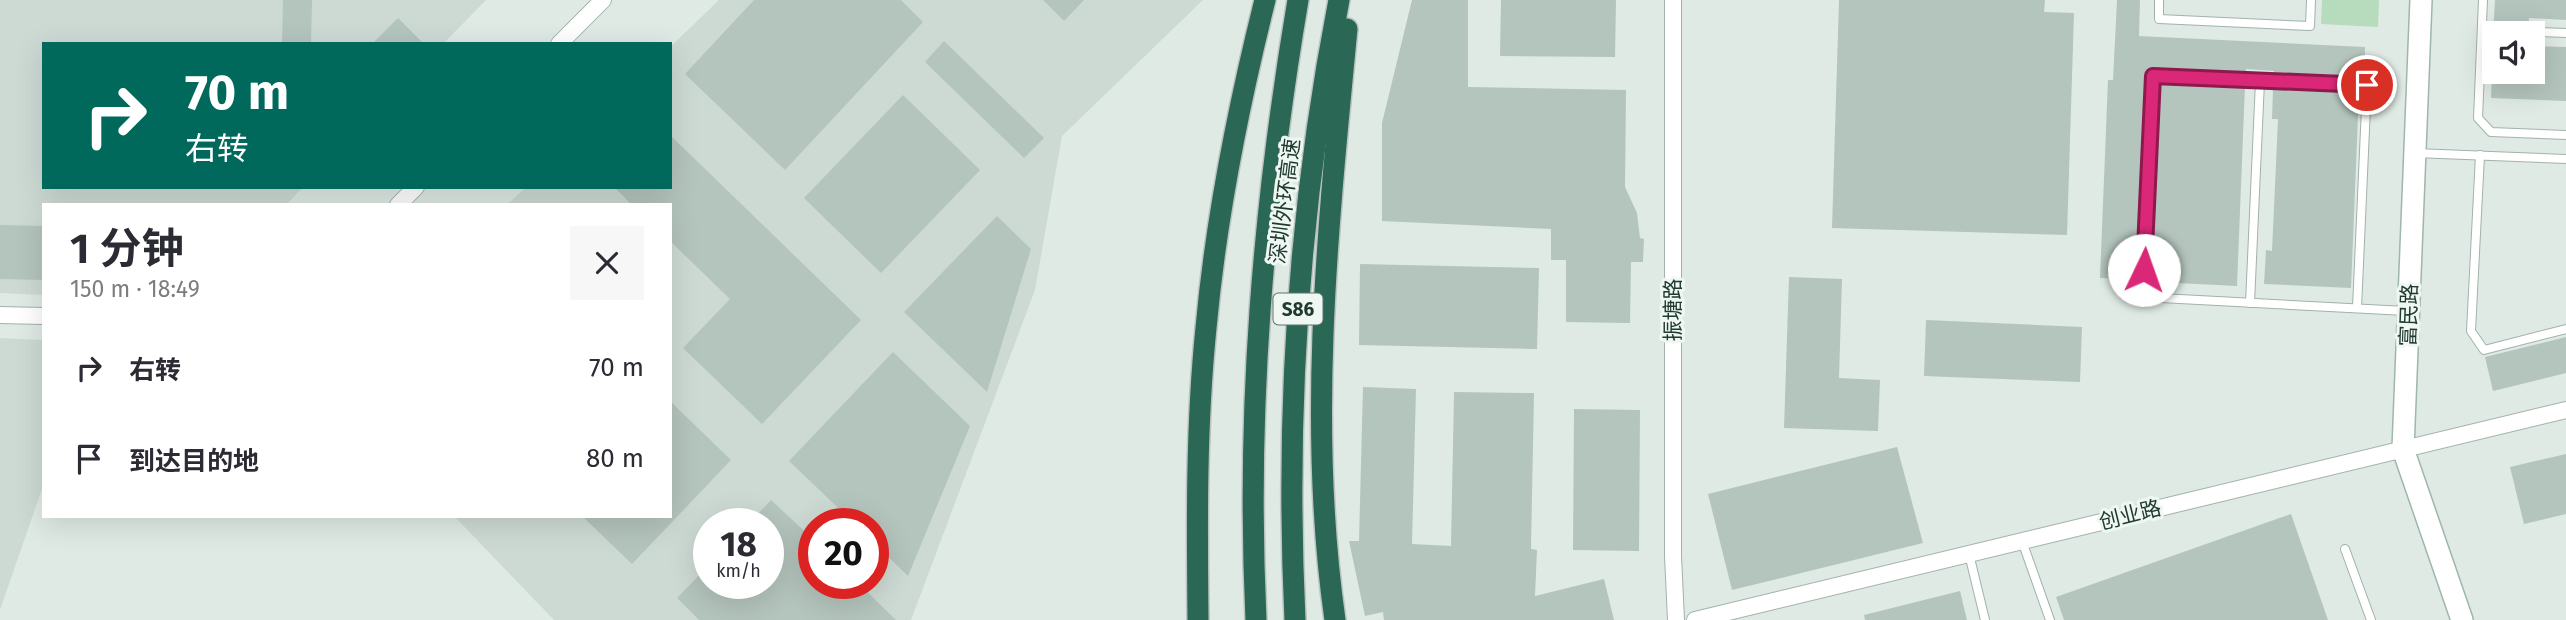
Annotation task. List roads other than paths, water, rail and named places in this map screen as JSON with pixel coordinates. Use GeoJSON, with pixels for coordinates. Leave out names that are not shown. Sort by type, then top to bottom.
{"type":"FeatureCollection","features":[{"type":"Feature","properties":{"kind":"highway"},"geometry":{"type":"LineString","coordinates":[[1198,620],[1198,455],[1210,289],[1233,139],[1265,0]]}},
{"type":"Feature","properties":{"kind":"highway","name":"深圳外环高速"},"geometry":{"type":"LineString","coordinates":[[1256,620],[1252,480],[1259,299],[1271,177],[1298,0]]}},
{"type":"Feature","properties":{"kind":"highway","name":"深圳外环高速"},"geometry":{"type":"LineString","coordinates":[[1295,620],[1292,463],[1299,292],[1312,167],[1339,0]]}},
{"type":"Feature","properties":{"kind":"highway"},"geometry":{"type":"LineString","coordinates":[[1335,620],[1323,506],[1322,368],[1336,137],[1350,0]]}},
{"type":"Feature","properties":{"kind":"street"},"geometry":{"type":"LineString","coordinates":[[561,42],[603,0]]}},
{"type":"Feature","properties":{"kind":"street","name":"振塘路"},"geometry":{"type":"LineString","coordinates":[[1674,0],[1672,556],[1676,620]]}},
{"type":"Feature","properties":{"kind":"street","name":"富民路"},"geometry":{"type":"LineString","coordinates":[[2421,0],[2403,449],[2462,620]]}},
{"type":"Feature","properties":{"kind":"street"},"geometry":{"type":"LineString","coordinates":[[400,203],[414,189]]}},
{"type":"Feature","properties":{"kind":"street"},"geometry":{"type":"LineString","coordinates":[[0,315],[42,316]]}},
{"type":"Feature","properties":{"kind":"street","name":"创业路"},"geometry":{"type":"LineString","coordinates":[[1695,620],[2566,410]]}},
{"type":"Feature","properties":{"kind":"lane"},"geometry":{"type":"LineString","coordinates":[[2160,0],[2159,19],[2310,26],[2311,0]]}},
{"type":"Feature","properties":{"kind":"lane"},"geometry":{"type":"LineString","coordinates":[[2483,0],[2478,118],[2491,132],[2566,135]]}},
{"type":"Feature","properties":{"kind":"lane"},"geometry":{"type":"LineString","coordinates":[[2545,32],[2566,33]]}},
{"type":"Feature","properties":{"kind":"lane"},"geometry":{"type":"LineString","coordinates":[[2357,308],[2367,85],[2153,76],[2142,297],[2409,311]]}},
{"type":"Feature","properties":{"kind":"lane"},"geometry":{"type":"LineString","coordinates":[[2250,303],[2260,81]]}},
{"type":"Feature","properties":{"kind":"lane"},"geometry":{"type":"LineString","coordinates":[[2415,153],[2566,159]]}},
{"type":"Feature","properties":{"kind":"lane"},"geometry":{"type":"LineString","coordinates":[[2480,155],[2472,331],[2484,350],[2566,329]]}},
{"type":"Feature","properties":{"kind":"lane"},"geometry":{"type":"LineString","coordinates":[[2022,541],[2050,620]]}},
{"type":"Feature","properties":{"kind":"lane"},"geometry":{"type":"LineString","coordinates":[[2346,549],[2371,618],[2361,620]]}},
{"type":"Feature","properties":{"kind":"lane"},"geometry":{"type":"LineString","coordinates":[[1969,554],[1985,620]]}}]}
